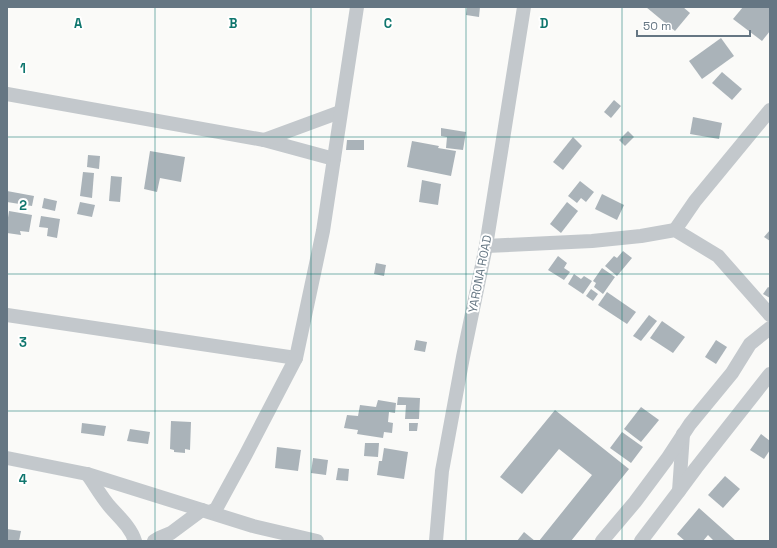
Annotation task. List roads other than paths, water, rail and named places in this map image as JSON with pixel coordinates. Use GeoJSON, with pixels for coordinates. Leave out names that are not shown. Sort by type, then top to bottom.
{"type":"FeatureCollection","features":[{"type":"Feature","properties":{"kind":"street"},"geometry":{"type":"LineString","coordinates":[[154,541],[171,533],[206,511],[216,509],[296,358],[323,231],[357,7]]}},
{"type":"Feature","properties":{"kind":"street","name":"YARONA ROAD"},"geometry":{"type":"LineString","coordinates":[[436,541],[442,471],[463,357],[486,246],[524,7]]}},
{"type":"Feature","properties":{"kind":"street"},"geometry":{"type":"LineString","coordinates":[[7,94],[264,140],[334,159]]}},
{"type":"Feature","properties":{"kind":"street"},"geometry":{"type":"LineString","coordinates":[[675,230],[695,201],[770,110]]}},
{"type":"Feature","properties":{"kind":"street"},"geometry":{"type":"LineString","coordinates":[[264,140],[340,112]]}},
{"type":"Feature","properties":{"kind":"street"},"geometry":{"type":"LineString","coordinates":[[486,246],[592,241],[641,236],[675,230],[718,256],[770,315]]}},
{"type":"Feature","properties":{"kind":"street"},"geometry":{"type":"LineString","coordinates":[[7,315],[296,358]]}},
{"type":"Feature","properties":{"kind":"street"},"geometry":{"type":"LineString","coordinates":[[602,541],[635,502],[667,459],[690,424],[732,373],[750,344],[770,328]]}},
{"type":"Feature","properties":{"kind":"street"},"geometry":{"type":"LineString","coordinates":[[641,541],[770,374]]}},
{"type":"Feature","properties":{"kind":"street"},"geometry":{"type":"LineString","coordinates":[[679,491],[683,434]]}},
{"type":"Feature","properties":{"kind":"street"},"geometry":{"type":"LineString","coordinates":[[7,458],[87,474],[254,526],[317,541]]}},
{"type":"Feature","properties":{"kind":"street"},"geometry":{"type":"LineString","coordinates":[[87,474],[110,507],[124,521],[135,541]]}}]}
